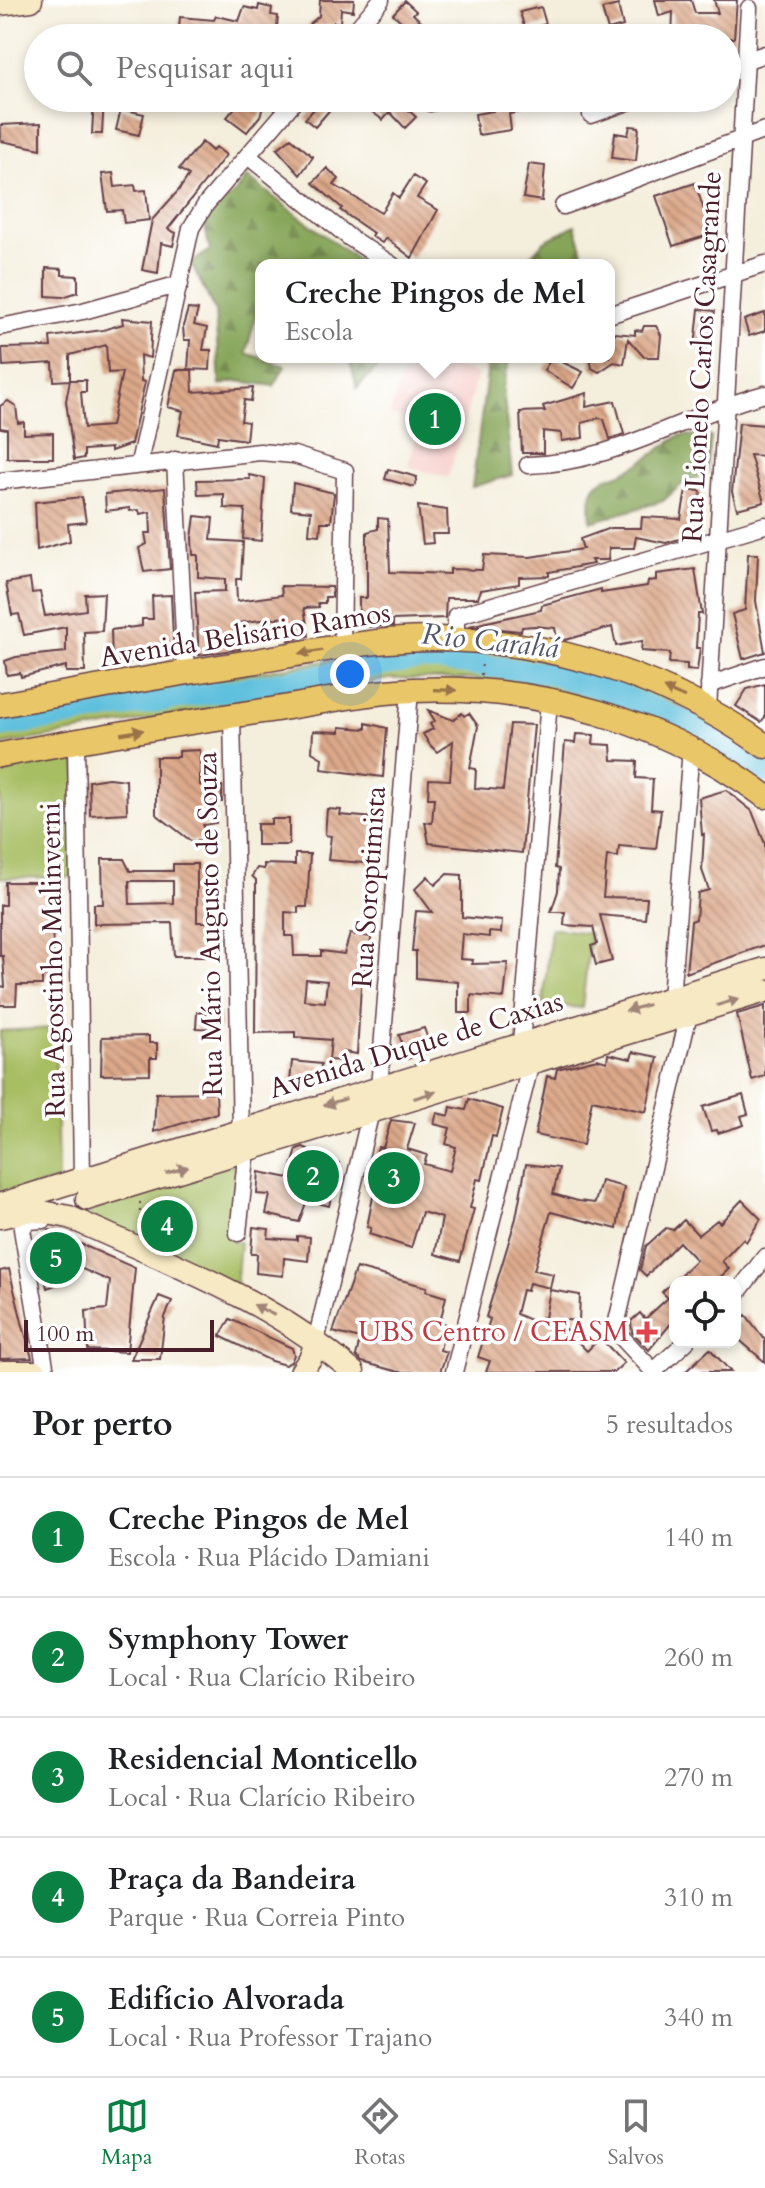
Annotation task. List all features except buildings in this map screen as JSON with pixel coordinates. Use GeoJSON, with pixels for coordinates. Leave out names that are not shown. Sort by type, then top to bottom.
{"type":"FeatureCollection","features":[{"type":"Feature","properties":{"kind":"main road"},"geometry":{"type":"LineString","coordinates":[[0,4],[31,0]]}},
{"type":"Feature","properties":{"kind":"main road","name":"Avenida Belisário Ramos"},"geometry":{"type":"LineString","coordinates":[[0,705],[342,647],[387,641],[456,640],[524,646],[599,663],[708,697],[765,746]]}},
{"type":"Feature","properties":{"kind":"main road"},"geometry":{"type":"LineString","coordinates":[[0,755],[410,690],[478,692],[549,701],[616,717],[691,748],[765,796]]}},
{"type":"Feature","properties":{"kind":"main road","name":"Avenida Duque de Caxias"},"geometry":{"type":"LineString","coordinates":[[0,1205],[83,1187],[244,1140],[371,1111],[671,998],[765,969]]}},
{"type":"Feature","properties":{"kind":"main road","name":"Avenida Duque de Caxias"},"geometry":{"type":"LineString","coordinates":[[244,1140],[379,1088],[689,1014],[765,991]]}},
{"type":"Feature","properties":{"kind":"main road"},"geometry":{"type":"LineString","coordinates":[[81,1223],[83,1187]]}},
{"type":"Feature","properties":{"kind":"main road"},"geometry":{"type":"LineString","coordinates":[[0,1217],[45,1211],[81,1223],[210,1283],[316,1341],[353,1372]]}},
{"type":"Feature","properties":{"kind":"main road"},"geometry":{"type":"LineString","coordinates":[[301,1372],[311,1357],[316,1341]]}},
{"type":"Feature","properties":{"kind":"main road"},"geometry":{"type":"LineString","coordinates":[[3,1372],[36,1372]]}},
{"type":"Feature","properties":{"kind":"street"},"geometry":{"type":"LineString","coordinates":[[361,24],[381,0]]}},
{"type":"Feature","properties":{"kind":"street","name":"Rua Lionelo Carlos Casagrande"},"geometry":{"type":"LineString","coordinates":[[708,697],[749,8]]}},
{"type":"Feature","properties":{"kind":"street"},"geometry":{"type":"LineString","coordinates":[[365,19],[368,24]]}},
{"type":"Feature","properties":{"kind":"street"},"geometry":{"type":"LineString","coordinates":[[741,62],[765,54]]}},
{"type":"Feature","properties":{"kind":"street"},"geometry":{"type":"LineString","coordinates":[[139,463],[188,240],[196,217],[285,112]]}},
{"type":"Feature","properties":{"kind":"street"},"geometry":{"type":"LineString","coordinates":[[591,115],[599,112]]}},
{"type":"Feature","properties":{"kind":"street"},"geometry":{"type":"LineString","coordinates":[[563,206],[765,130]]}},
{"type":"Feature","properties":{"kind":"street"},"geometry":{"type":"LineString","coordinates":[[248,156],[350,238],[383,259]]}},
{"type":"Feature","properties":{"kind":"street"},"geometry":{"type":"LineString","coordinates":[[615,313],[765,264]]}},
{"type":"Feature","properties":{"kind":"street"},"geometry":{"type":"LineString","coordinates":[[0,327],[83,311],[180,284]]}},
{"type":"Feature","properties":{"kind":"street"},"geometry":{"type":"LineString","coordinates":[[528,465],[556,464],[645,441],[725,405],[765,394]]}},
{"type":"Feature","properties":{"kind":"street"},"geometry":{"type":"LineString","coordinates":[[0,481],[139,463],[278,453],[345,471],[342,647]]}},
{"type":"Feature","properties":{"kind":"street"},"geometry":{"type":"LineString","coordinates":[[175,460],[186,672]]}},
{"type":"Feature","properties":{"kind":"street"},"geometry":{"type":"LineString","coordinates":[[456,640],[456,616],[765,525]]}},
{"type":"Feature","properties":{"kind":"street"},"geometry":{"type":"LineString","coordinates":[[708,697],[765,666]]}},
{"type":"Feature","properties":{"kind":"street","name":"Rua Soroptimista"},"geometry":{"type":"LineString","coordinates":[[379,1088],[410,690]]}},
{"type":"Feature","properties":{"kind":"street"},"geometry":{"type":"LineString","coordinates":[[454,1372],[526,1053],[549,701]]}},
{"type":"Feature","properties":{"kind":"street","name":"Rua Mário Augusto de Souza"},"geometry":{"type":"LineString","coordinates":[[232,716],[244,1140],[238,1233]]}},
{"type":"Feature","properties":{"kind":"street","name":"Rua Agostinho Malinverni"},"geometry":{"type":"LineString","coordinates":[[76,741],[83,1187]]}},
{"type":"Feature","properties":{"kind":"street"},"geometry":{"type":"LineString","coordinates":[[671,998],[691,748]]}},
{"type":"Feature","properties":{"kind":"street"},"geometry":{"type":"LineString","coordinates":[[679,1348],[653,1372],[615,1330],[689,1014]]}},
{"type":"Feature","properties":{"kind":"street"},"geometry":{"type":"LineString","coordinates":[[316,1341],[371,1111]]}},
{"type":"Feature","properties":{"kind":"street"},"geometry":{"type":"LineString","coordinates":[[46,1372],[22,1229],[28,1221],[53,1222],[210,1283]]}},
{"type":"Feature","properties":{"kind":"street"},"geometry":{"type":"LineString","coordinates":[[741,1288],[765,1257]]}},
{"type":"Feature","properties":{"kind":"path"},"geometry":{"type":"LineString","coordinates":[[480,676],[483,652]]}},
{"type":"Feature","properties":{"kind":"path"},"geometry":{"type":"LineString","coordinates":[[131,1247],[139,1232],[140,1200]]}},
{"type":"Feature","properties":{"kind":"shaded area"},"geometry":{"type":"Polygon","coordinates":[[[405,363],[441,363],[478,374],[448,478],[408,466],[420,424],[390,414],[405,363]]]}},
{"type":"Feature","properties":{"kind":"green space"},"geometry":{"type":"Polygon","coordinates":[[[247,177],[356,259],[255,259],[255,319],[246,353],[255,356],[255,363],[285,366],[274,386],[237,381],[220,385],[215,311],[191,263],[210,250],[203,219],[235,193],[247,177]]]}},
{"type":"Feature","properties":{"kind":"green space"},"geometry":{"type":"Polygon","coordinates":[[[575,225],[585,259],[527,259],[543,242],[575,225]]]}},
{"type":"Feature","properties":{"kind":"green space"},"geometry":{"type":"Polygon","coordinates":[[[351,363],[383,363],[357,388],[351,363]]]}},
{"type":"Feature","properties":{"kind":"green space"},"geometry":{"type":"Polygon","coordinates":[[[486,363],[509,363],[503,388],[512,475],[472,487],[486,363]]]}},
{"type":"Feature","properties":{"kind":"green space"},"geometry":{"type":"Polygon","coordinates":[[[680,435],[711,437],[707,473],[682,484],[663,501],[591,522],[590,505],[595,486],[637,465],[680,435]]]}},
{"type":"Feature","properties":{"kind":"green space"},"geometry":{"type":"Polygon","coordinates":[[[410,648],[526,655],[647,688],[765,754],[765,783],[690,736],[632,711],[568,693],[474,679],[389,679],[0,745],[0,712],[410,648]]]}},
{"type":"Feature","properties":{"kind":"green space"},"geometry":{"type":"Polygon","coordinates":[[[76,741],[78,877],[0,878],[0,755],[76,741]]]}},
{"type":"Feature","properties":{"kind":"green space"},"geometry":{"type":"Polygon","coordinates":[[[551,928],[590,933],[582,1008],[543,1004],[551,928]]]}},
{"type":"Feature","properties":{"kind":"green space"},"geometry":{"type":"Polygon","coordinates":[[[55,1028],[58,1180],[0,1197],[0,1031],[55,1028]]]}},
{"type":"Feature","properties":{"kind":"green space"},"geometry":{"type":"Polygon","coordinates":[[[233,1163],[236,1173],[230,1235],[233,1242],[240,1242],[236,1287],[90,1217],[90,1209],[233,1163]]]}},
{"type":"Feature","properties":{"kind":"waterway","name":"Rio Carahá"},"geometry":{"type":"LineString","coordinates":[[0,727],[423,659],[546,673],[616,693],[685,722],[765,773]]}},
{"type":"Feature","properties":{"kind":"place","name":"Creche Pingos de Mel"},"geometry":{"type":"Point","coordinates":[435,419]}},
{"type":"Feature","properties":{"kind":"place","name":"Symphony Tower"},"geometry":{"type":"Point","coordinates":[313,1176]}},
{"type":"Feature","properties":{"kind":"place","name":"Residencial Monticello"},"geometry":{"type":"Point","coordinates":[394,1178]}},
{"type":"Feature","properties":{"kind":"place","name":"Praça da Bandeira"},"geometry":{"type":"Point","coordinates":[167,1226]}},
{"type":"Feature","properties":{"kind":"place","name":"Edifício Alvorada"},"geometry":{"type":"Point","coordinates":[56,1258]}},
{"type":"Feature","properties":{"kind":"place","name":"UBS Centro / CEASM"},"geometry":{"type":"Point","coordinates":[647,1332]}}]}
